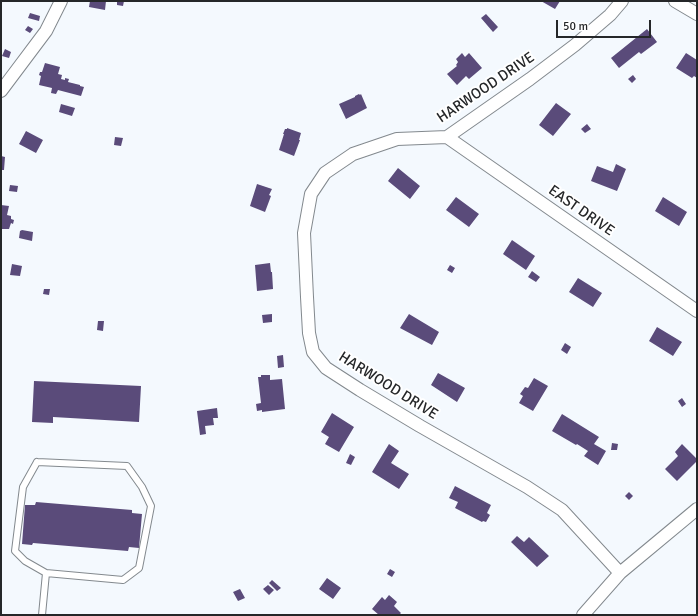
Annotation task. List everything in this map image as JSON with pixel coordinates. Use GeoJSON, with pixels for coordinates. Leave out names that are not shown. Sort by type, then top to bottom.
{"type":"FeatureCollection","features":[{"type":"Feature","properties":{"kind":"street"},"geometry":{"type":"LineString","coordinates":[[1,91],[46,31],[61,1]]}},
{"type":"Feature","properties":{"kind":"street","name":"HARWOOD DRIVE"},"geometry":{"type":"LineString","coordinates":[[620,573],[562,510],[527,487],[420,426],[326,368],[313,352],[309,325],[304,233],[311,194],[325,173],[353,154],[397,139],[447,137],[530,79],[575,45],[610,15],[622,1]]}},
{"type":"Feature","properties":{"kind":"street"},"geometry":{"type":"LineString","coordinates":[[676,1],[697,14]]}},
{"type":"Feature","properties":{"kind":"street","name":"EAST DRIVE"},"geometry":{"type":"LineString","coordinates":[[447,137],[697,311]]}},
{"type":"Feature","properties":{"kind":"street"},"geometry":{"type":"LineString","coordinates":[[583,615],[620,573],[697,509]]}},
{"type":"Feature","properties":{"kind":"lane"},"geometry":{"type":"LineString","coordinates":[[37,462],[127,466],[142,487],[151,506],[139,568],[123,580],[46,573],[25,561],[15,551],[22,487],[37,462]]}},
{"type":"Feature","properties":{"kind":"lane"},"geometry":{"type":"LineString","coordinates":[[42,615],[46,573]]}},
{"type":"Feature","properties":{"kind":"building"},"geometry":{"type":"Polygon","coordinates":[[[90,1],[106,1],[105,10],[89,7],[90,1]]]}},
{"type":"Feature","properties":{"kind":"building"},"geometry":{"type":"Polygon","coordinates":[[[117,1],[124,1],[123,6],[117,5],[117,1]]]}},
{"type":"Feature","properties":{"kind":"building"},"geometry":{"type":"Polygon","coordinates":[[[541,1],[560,1],[555,9],[541,1]]]}},
{"type":"Feature","properties":{"kind":"building"},"geometry":{"type":"Polygon","coordinates":[[[30,13],[40,16],[39,21],[28,18],[30,13]]]}},
{"type":"Feature","properties":{"kind":"building"},"geometry":{"type":"Polygon","coordinates":[[[486,14],[498,27],[493,32],[481,18],[486,14]]]}},
{"type":"Feature","properties":{"kind":"building"},"geometry":{"type":"Polygon","coordinates":[[[28,26],[33,29],[30,33],[25,30],[28,26]]]}},
{"type":"Feature","properties":{"kind":"building"},"geometry":{"type":"Polygon","coordinates":[[[647,29],[657,42],[641,54],[639,52],[619,68],[611,58],[647,29]]]}},
{"type":"Feature","properties":{"kind":"building"},"geometry":{"type":"Polygon","coordinates":[[[5,49],[11,52],[9,58],[2,56],[5,49]]]}},
{"type":"Feature","properties":{"kind":"building"},"geometry":{"type":"Polygon","coordinates":[[[462,53],[465,57],[469,53],[482,68],[469,79],[466,76],[457,85],[447,74],[457,66],[456,65],[458,62],[456,59],[462,53]]]}},
{"type":"Feature","properties":{"kind":"building"},"geometry":{"type":"Polygon","coordinates":[[[686,53],[697,60],[697,78],[694,76],[692,78],[676,68],[686,53]]]}},
{"type":"Feature","properties":{"kind":"building"},"geometry":{"type":"Polygon","coordinates":[[[45,63],[60,67],[58,74],[62,75],[61,79],[69,79],[68,82],[84,87],[81,96],[58,90],[56,94],[51,93],[52,88],[39,85],[41,76],[39,75],[40,72],[42,72],[45,63]]]}},
{"type":"Feature","properties":{"kind":"building"},"geometry":{"type":"Polygon","coordinates":[[[633,75],[636,79],[632,83],[628,79],[633,75]]]}},
{"type":"Feature","properties":{"kind":"building"},"geometry":{"type":"Polygon","coordinates":[[[361,94],[367,108],[346,119],[339,104],[361,94]]]}},
{"type":"Feature","properties":{"kind":"building"},"geometry":{"type":"Polygon","coordinates":[[[556,103],[571,114],[553,136],[539,125],[556,103]]]}},
{"type":"Feature","properties":{"kind":"building"},"geometry":{"type":"Polygon","coordinates":[[[61,104],[75,108],[72,116],[59,112],[61,104]]]}},
{"type":"Feature","properties":{"kind":"building"},"geometry":{"type":"Polygon","coordinates":[[[587,124],[591,129],[585,133],[581,129],[587,124]]]}},
{"type":"Feature","properties":{"kind":"building"},"geometry":{"type":"Polygon","coordinates":[[[287,128],[301,133],[294,156],[279,150],[283,134],[287,128]]]}},
{"type":"Feature","properties":{"kind":"building"},"geometry":{"type":"Polygon","coordinates":[[[26,131],[43,140],[36,153],[19,144],[26,131]]]}},
{"type":"Feature","properties":{"kind":"building"},"geometry":{"type":"Polygon","coordinates":[[[115,137],[123,138],[121,146],[114,145],[115,137]]]}},
{"type":"Feature","properties":{"kind":"building"},"geometry":{"type":"Polygon","coordinates":[[[1,156],[5,157],[4,170],[1,170],[1,156]]]}},
{"type":"Feature","properties":{"kind":"building"},"geometry":{"type":"Polygon","coordinates":[[[616,164],[626,169],[617,191],[591,181],[597,166],[613,172],[616,164]]]}},
{"type":"Feature","properties":{"kind":"building"},"geometry":{"type":"Polygon","coordinates":[[[398,168],[420,186],[410,199],[388,181],[398,168]]]}},
{"type":"Feature","properties":{"kind":"building"},"geometry":{"type":"Polygon","coordinates":[[[257,184],[272,189],[265,212],[250,206],[257,184]]]}},
{"type":"Feature","properties":{"kind":"building"},"geometry":{"type":"Polygon","coordinates":[[[10,185],[18,186],[17,192],[9,191],[10,185]]]}},
{"type":"Feature","properties":{"kind":"building"},"geometry":{"type":"Polygon","coordinates":[[[456,197],[479,214],[469,227],[446,210],[456,197]]]}},
{"type":"Feature","properties":{"kind":"building"},"geometry":{"type":"Polygon","coordinates":[[[663,197],[687,212],[679,226],[655,211],[663,197]]]}},
{"type":"Feature","properties":{"kind":"building"},"geometry":{"type":"Polygon","coordinates":[[[1,205],[9,206],[7,215],[11,216],[11,219],[14,220],[9,229],[1,229],[1,205]]]}},
{"type":"Feature","properties":{"kind":"building"},"geometry":{"type":"Polygon","coordinates":[[[20,231],[33,232],[32,241],[19,238],[20,231]]]}},
{"type":"Feature","properties":{"kind":"building"},"geometry":{"type":"Polygon","coordinates":[[[512,240],[535,256],[526,270],[503,254],[512,240]]]}},
{"type":"Feature","properties":{"kind":"building"},"geometry":{"type":"Polygon","coordinates":[[[270,263],[273,289],[257,291],[255,265],[270,263]]]}},
{"type":"Feature","properties":{"kind":"building"},"geometry":{"type":"Polygon","coordinates":[[[12,264],[22,266],[20,276],[10,275],[12,264]]]}},
{"type":"Feature","properties":{"kind":"building"},"geometry":{"type":"Polygon","coordinates":[[[450,265],[455,268],[452,273],[447,270],[450,265]]]}},
{"type":"Feature","properties":{"kind":"building"},"geometry":{"type":"Polygon","coordinates":[[[532,271],[540,277],[536,282],[528,277],[532,271]]]}},
{"type":"Feature","properties":{"kind":"building"},"geometry":{"type":"Polygon","coordinates":[[[578,278],[602,293],[593,307],[569,292],[578,278]]]}},
{"type":"Feature","properties":{"kind":"building"},"geometry":{"type":"Polygon","coordinates":[[[44,289],[50,289],[49,295],[43,294],[44,289]]]}},
{"type":"Feature","properties":{"kind":"building"},"geometry":{"type":"Polygon","coordinates":[[[272,314],[272,322],[263,323],[262,315],[272,314]]]}},
{"type":"Feature","properties":{"kind":"building"},"geometry":{"type":"Polygon","coordinates":[[[409,314],[439,332],[432,345],[400,328],[409,314]]]}},
{"type":"Feature","properties":{"kind":"building"},"geometry":{"type":"Polygon","coordinates":[[[98,321],[104,321],[103,331],[97,330],[98,321]]]}},
{"type":"Feature","properties":{"kind":"building"},"geometry":{"type":"Polygon","coordinates":[[[657,327],[682,342],[673,356],[649,341],[657,327]]]}},
{"type":"Feature","properties":{"kind":"building"},"geometry":{"type":"Polygon","coordinates":[[[565,343],[571,347],[567,354],[561,350],[565,343]]]}},
{"type":"Feature","properties":{"kind":"building"},"geometry":{"type":"Polygon","coordinates":[[[283,355],[284,367],[278,368],[277,356],[283,355]]]}},
{"type":"Feature","properties":{"kind":"building"},"geometry":{"type":"Polygon","coordinates":[[[438,373],[465,388],[457,402],[431,385],[438,373]]]}},
{"type":"Feature","properties":{"kind":"building"},"geometry":{"type":"Polygon","coordinates":[[[261,375],[270,375],[270,380],[282,379],[285,409],[262,412],[262,410],[257,411],[256,404],[261,403],[258,377],[261,377],[261,375]]]}},
{"type":"Feature","properties":{"kind":"building"},"geometry":{"type":"Polygon","coordinates":[[[534,378],[548,386],[533,411],[519,403],[523,396],[520,394],[525,387],[528,388],[534,378]]]}},
{"type":"Feature","properties":{"kind":"building"},"geometry":{"type":"Polygon","coordinates":[[[34,381],[141,386],[139,422],[53,417],[53,423],[32,422],[34,381]]]}},
{"type":"Feature","properties":{"kind":"building"},"geometry":{"type":"Polygon","coordinates":[[[682,398],[686,404],[682,407],[678,401],[682,398]]]}},
{"type":"Feature","properties":{"kind":"building"},"geometry":{"type":"Polygon","coordinates":[[[217,408],[218,418],[213,418],[214,425],[205,426],[206,434],[200,435],[197,411],[217,408]]]}},
{"type":"Feature","properties":{"kind":"building"},"geometry":{"type":"Polygon","coordinates":[[[332,413],[354,427],[339,452],[325,444],[329,437],[321,432],[332,413]]]}},
{"type":"Feature","properties":{"kind":"building"},"geometry":{"type":"Polygon","coordinates":[[[562,414],[599,437],[594,444],[606,451],[598,465],[584,456],[588,451],[552,431],[562,414]]]}},
{"type":"Feature","properties":{"kind":"building"},"geometry":{"type":"Polygon","coordinates":[[[612,443],[618,444],[617,450],[611,450],[612,443]]]}},
{"type":"Feature","properties":{"kind":"building"},"geometry":{"type":"Polygon","coordinates":[[[389,444],[399,451],[391,463],[409,474],[399,489],[372,472],[389,444]]]}},
{"type":"Feature","properties":{"kind":"building"},"geometry":{"type":"Polygon","coordinates":[[[682,444],[697,459],[697,461],[677,481],[665,469],[678,456],[675,452],[682,444]]]}},
{"type":"Feature","properties":{"kind":"building"},"geometry":{"type":"Polygon","coordinates":[[[350,454],[355,457],[351,465],[346,463],[350,454]]]}},
{"type":"Feature","properties":{"kind":"building"},"geometry":{"type":"Polygon","coordinates":[[[455,486],[491,505],[487,513],[490,515],[486,522],[482,522],[455,508],[458,502],[449,498],[455,486]]]}},
{"type":"Feature","properties":{"kind":"building"},"geometry":{"type":"Polygon","coordinates":[[[629,492],[633,496],[629,500],[625,496],[629,492]]]}},
{"type":"Feature","properties":{"kind":"building"},"geometry":{"type":"Polygon","coordinates":[[[36,502],[132,510],[132,513],[142,514],[139,548],[129,547],[128,551],[33,543],[32,545],[22,544],[25,505],[35,505],[36,502]]]}},
{"type":"Feature","properties":{"kind":"building"},"geometry":{"type":"Polygon","coordinates":[[[517,536],[524,542],[529,537],[549,556],[537,567],[511,542],[517,536]]]}},
{"type":"Feature","properties":{"kind":"building"},"geometry":{"type":"Polygon","coordinates":[[[390,569],[395,572],[392,577],[387,574],[390,569]]]}},
{"type":"Feature","properties":{"kind":"building"},"geometry":{"type":"Polygon","coordinates":[[[327,578],[341,588],[333,599],[319,589],[327,578]]]}},
{"type":"Feature","properties":{"kind":"building"},"geometry":{"type":"Polygon","coordinates":[[[272,580],[281,588],[277,591],[269,583],[272,580]]]}},
{"type":"Feature","properties":{"kind":"building"},"geometry":{"type":"Polygon","coordinates":[[[268,585],[274,590],[269,595],[263,589],[268,585]]]}},
{"type":"Feature","properties":{"kind":"building"},"geometry":{"type":"Polygon","coordinates":[[[240,589],[245,598],[238,601],[233,592],[240,589]]]}},
{"type":"Feature","properties":{"kind":"building"},"geometry":{"type":"Polygon","coordinates":[[[389,595],[397,602],[394,606],[401,613],[399,615],[379,615],[372,609],[382,597],[385,600],[389,595]]]}}]}
